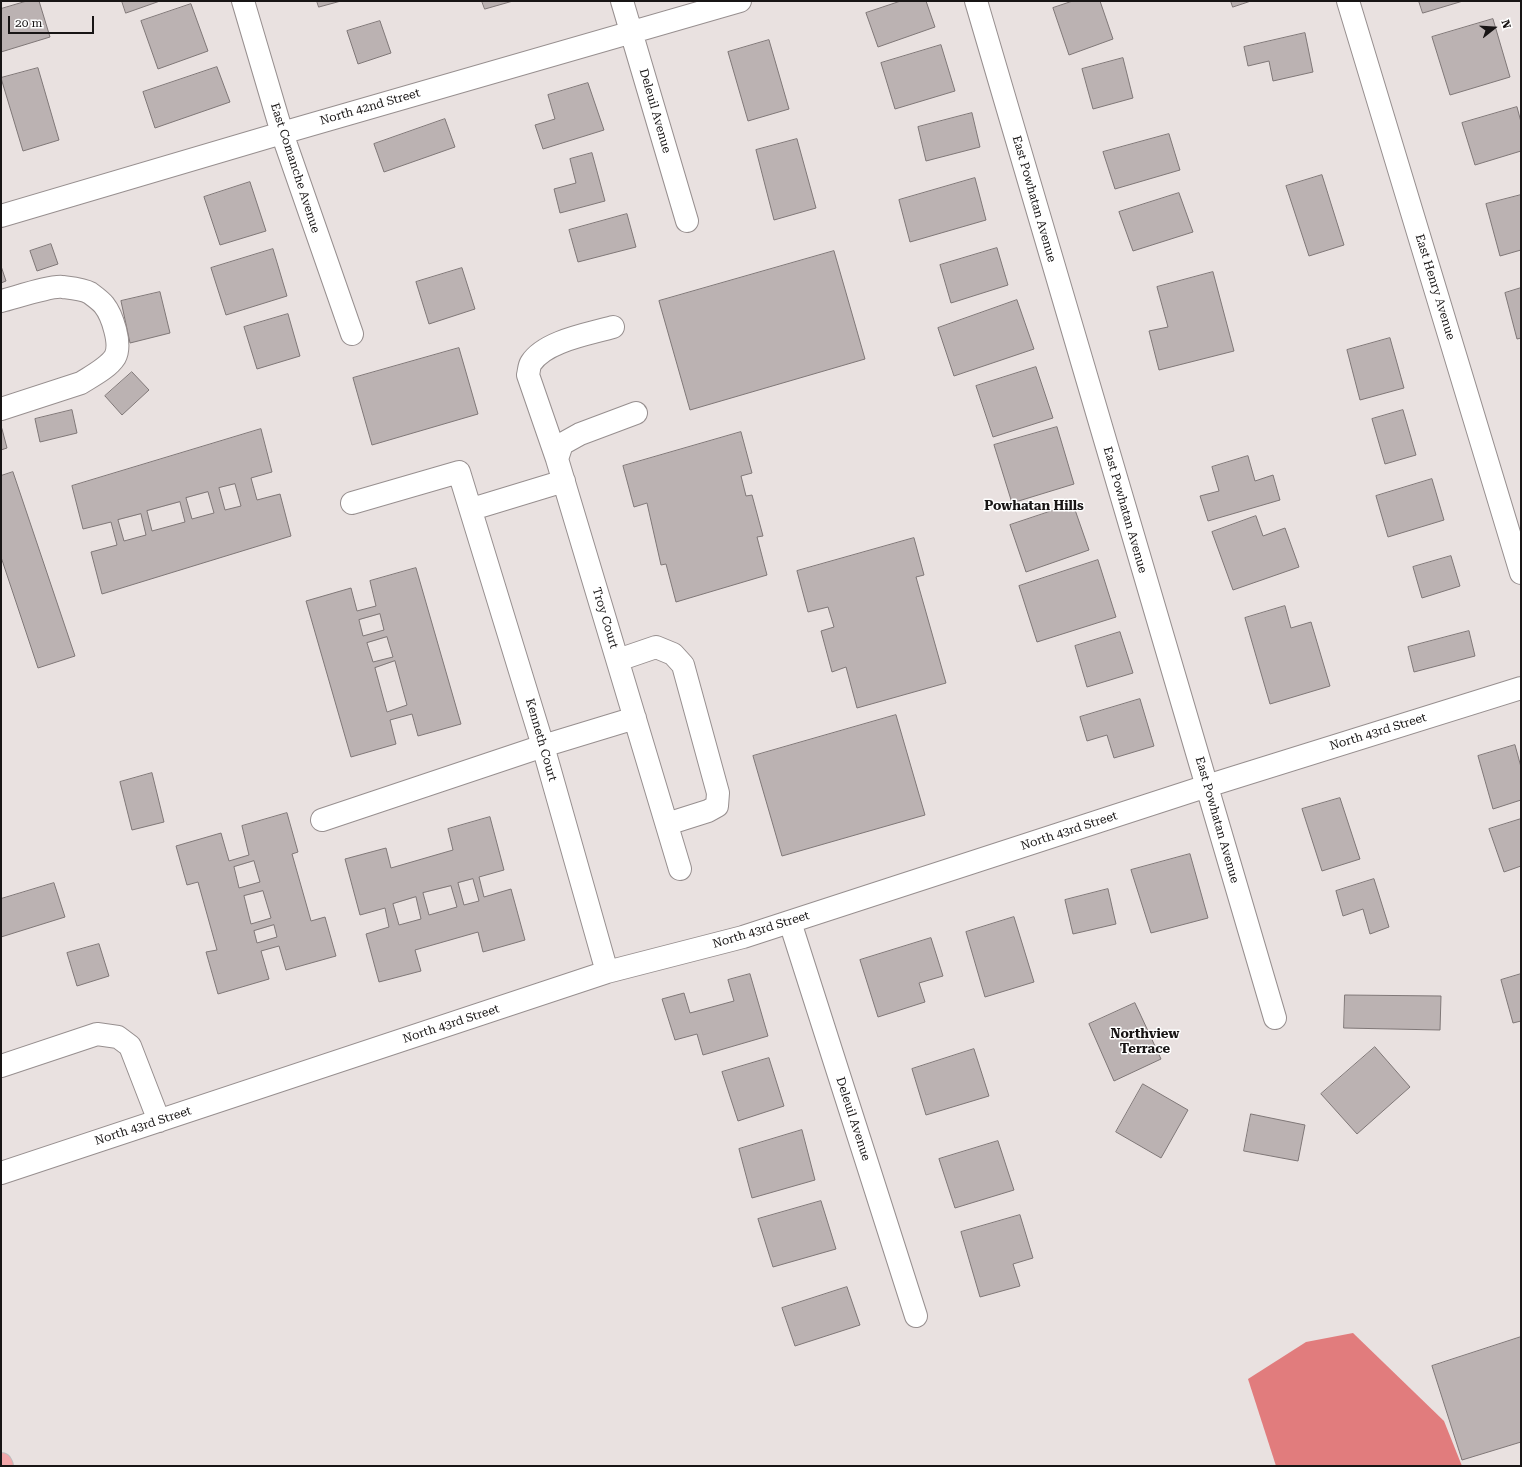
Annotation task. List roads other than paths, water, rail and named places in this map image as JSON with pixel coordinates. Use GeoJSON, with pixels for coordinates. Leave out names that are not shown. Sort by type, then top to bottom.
{"type":"FeatureCollection","features":[{"type":"Feature","properties":{"kind":"street","name":"East Comanche Avenue"},"geometry":{"type":"LineString","coordinates":[[243,1],[282,133],[352,334]]}},
{"type":"Feature","properties":{"kind":"street","name":"Deleuil Avenue"},"geometry":{"type":"LineString","coordinates":[[622,1],[687,221]]}},
{"type":"Feature","properties":{"kind":"street","name":"North 42nd Street"},"geometry":{"type":"LineString","coordinates":[[1,216],[740,1]]}},
{"type":"Feature","properties":{"kind":"street","name":"East Powhatan Avenue"},"geometry":{"type":"LineString","coordinates":[[976,1],[1275,1018]]}},
{"type":"Feature","properties":{"kind":"street","name":"East Henry Avenue"},"geometry":{"type":"LineString","coordinates":[[1348,1],[1521,573]]}},
{"type":"Feature","properties":{"kind":"street"},"geometry":{"type":"LineString","coordinates":[[1,301],[61,286],[89,292],[104,304],[111,316],[118,347],[115,356],[107,365],[81,383],[1,409]]}},
{"type":"Feature","properties":{"kind":"street","name":"Troy Court"},"geometry":{"type":"LineString","coordinates":[[613,327],[554,344],[540,354],[530,364],[528,375],[558,459],[680,869]]}},
{"type":"Feature","properties":{"kind":"street"},"geometry":{"type":"LineString","coordinates":[[558,459],[562,444],[580,434],[636,413]]}},
{"type":"Feature","properties":{"kind":"street","name":"Kenneth Court"},"geometry":{"type":"LineString","coordinates":[[352,503],[459,472],[472,509],[543,746],[607,972]]}},
{"type":"Feature","properties":{"kind":"street"},"geometry":{"type":"LineString","coordinates":[[472,509],[564,481]]}},
{"type":"Feature","properties":{"kind":"street"},"geometry":{"type":"LineString","coordinates":[[618,660],[656,647],[673,654],[683,665],[718,793],[717,806],[708,811],[667,824]]}},
{"type":"Feature","properties":{"kind":"street","name":"North 43rd Street"},"geometry":{"type":"LineString","coordinates":[[1,1173],[607,972],[743,937],[1207,786],[1521,688]]}},
{"type":"Feature","properties":{"kind":"street"},"geometry":{"type":"LineString","coordinates":[[322,820],[543,746],[635,718]]}},
{"type":"Feature","properties":{"kind":"street","name":"Deleuil Avenue"},"geometry":{"type":"LineString","coordinates":[[790,922],[916,1316]]}},
{"type":"Feature","properties":{"kind":"street"},"geometry":{"type":"LineString","coordinates":[[1,1066],[97,1034],[118,1037],[130,1046],[159,1120]]}},
{"type":"Feature","properties":{"kind":"district","name":"Powhatan Hills"},"geometry":{"type":"Point","coordinates":[1034,506]}},
{"type":"Feature","properties":{"kind":"district","name":"Northview Terrace"},"geometry":{"type":"Point","coordinates":[1145,1042]}}]}
